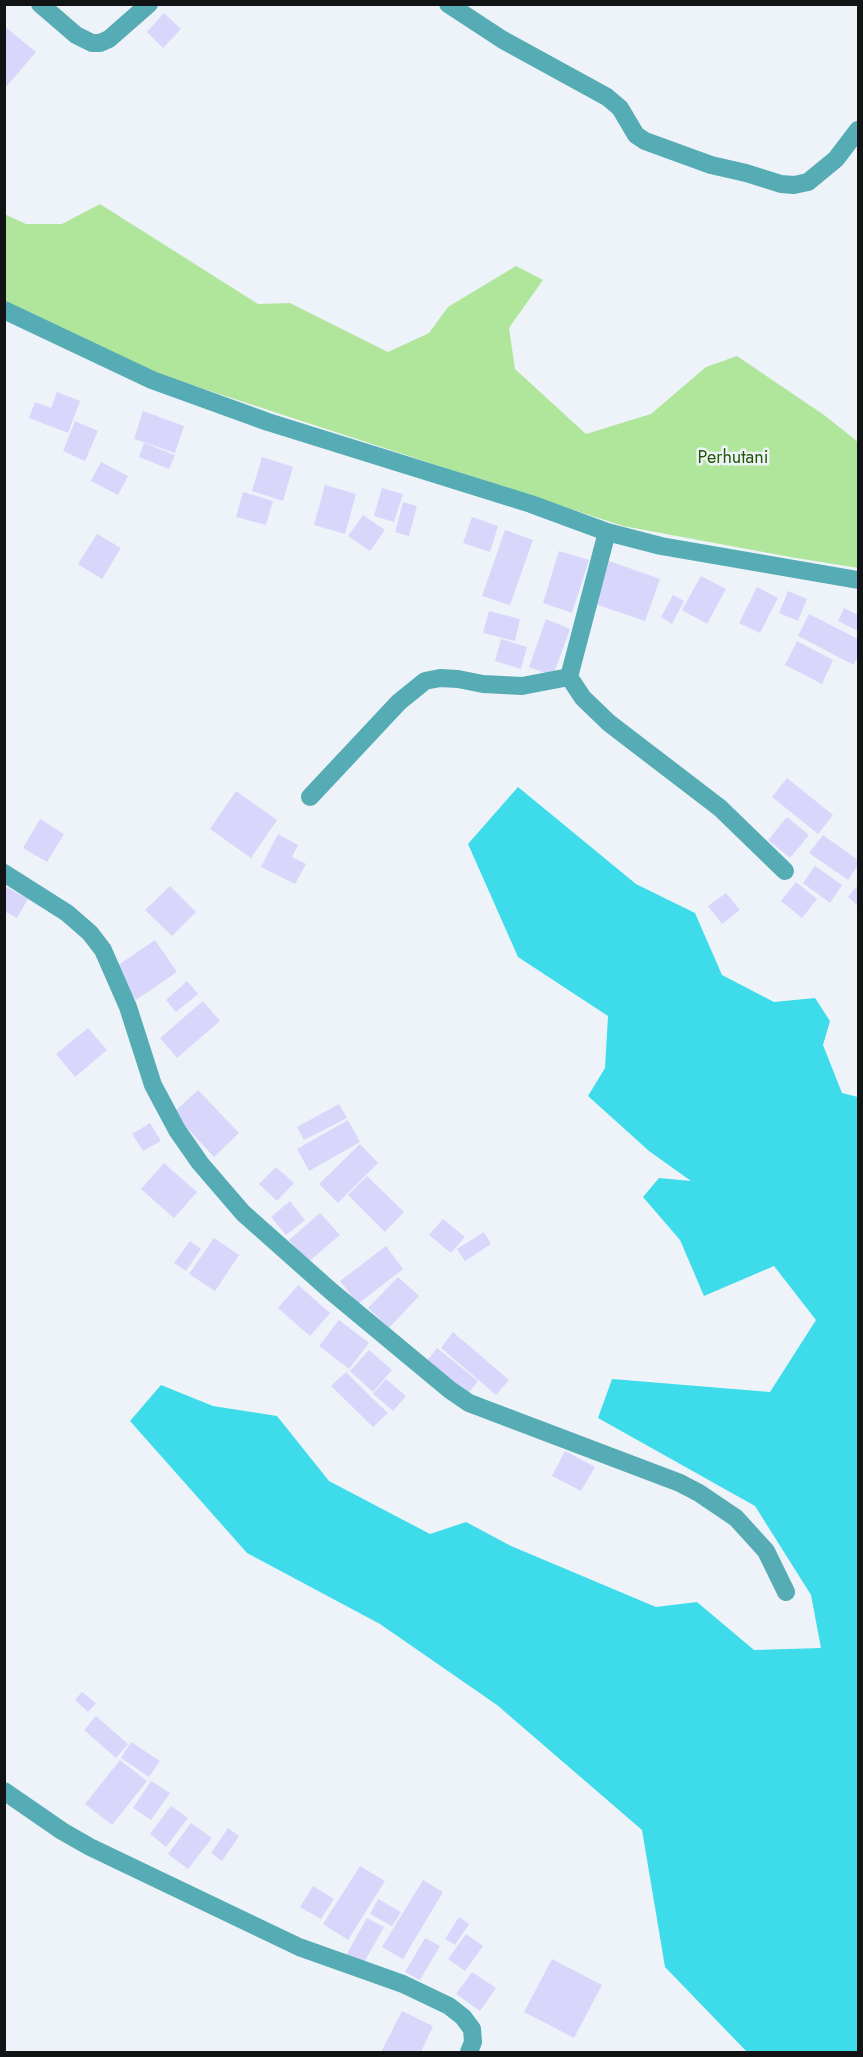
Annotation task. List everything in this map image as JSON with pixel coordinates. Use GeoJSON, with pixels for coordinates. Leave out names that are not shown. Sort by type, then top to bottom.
{"type":"FeatureCollection","features":[{"type":"Feature","properties":{"kind":"street"},"geometry":{"type":"LineString","coordinates":[[40,4],[76,35],[92,43],[100,43],[109,39],[149,4]]}},
{"type":"Feature","properties":{"kind":"street"},"geometry":{"type":"LineString","coordinates":[[448,4],[503,40],[607,97],[620,108],[636,135],[645,141],[711,165],[781,184],[808,182],[836,159],[858,130]]}},
{"type":"Feature","properties":{"kind":"street"},"geometry":{"type":"LineString","coordinates":[[4,310],[152,381],[268,422],[531,504],[607,532],[661,546],[858,580]]}},
{"type":"Feature","properties":{"kind":"street"},"geometry":{"type":"LineString","coordinates":[[607,532],[569,678],[583,698],[609,723],[720,808],[785,871]]}},
{"type":"Feature","properties":{"kind":"street"},"geometry":{"type":"LineString","coordinates":[[310,797],[399,702],[425,681],[440,678],[522,686],[569,678]]}},
{"type":"Feature","properties":{"kind":"street"},"geometry":{"type":"LineString","coordinates":[[4,873],[67,913],[90,933],[103,950],[128,1007],[153,1085],[177,1130],[200,1163],[243,1214],[332,1292],[450,1390],[469,1403],[680,1484],[699,1493],[736,1518],[766,1551],[786,1592]]}},
{"type":"Feature","properties":{"kind":"street"},"geometry":{"type":"LineString","coordinates":[[4,1791],[62,1831],[90,1847],[299,1947],[403,1984],[449,2006],[463,2017],[472,2030],[473,2042],[469,2052]]}},
{"type":"Feature","properties":{"kind":"green space","name":"Perhutani"},"geometry":{"type":"Polygon","coordinates":[[[100,204],[258,304],[290,303],[388,352],[429,333],[448,307],[516,266],[543,280],[509,328],[515,369],[586,434],[651,414],[706,367],[737,356],[824,415],[858,442],[858,568],[623,526],[155,373],[5,302],[4,214],[26,224],[62,224],[100,204]]]}},
{"type":"Feature","properties":{"kind":"water"},"geometry":{"type":"Polygon","coordinates":[[[518,787],[636,884],[695,913],[722,975],[774,1002],[815,998],[830,1021],[823,1045],[842,1093],[858,1097],[858,2052],[747,2052],[665,1967],[642,1830],[497,1705],[380,1624],[247,1553],[130,1421],[161,1385],[213,1406],[277,1416],[329,1481],[430,1534],[466,1522],[511,1546],[656,1607],[697,1602],[754,1650],[821,1648],[811,1595],[755,1506],[598,1418],[612,1379],[770,1392],[816,1320],[774,1266],[704,1296],[680,1240],[643,1197],[659,1178],[691,1181],[649,1151],[588,1096],[605,1068],[608,1016],[518,957],[468,844],[518,787]]]}},
{"type":"Feature","properties":{"kind":"building"},"geometry":{"type":"Polygon","coordinates":[[[164,13],[181,29],[163,48],[147,32],[164,13]]]}},
{"type":"Feature","properties":{"kind":"building"},"geometry":{"type":"Polygon","coordinates":[[[4,26],[36,52],[6,87],[4,86],[4,26]]]}},
{"type":"Feature","properties":{"kind":"building"},"geometry":{"type":"Polygon","coordinates":[[[57,392],[80,401],[68,433],[29,418],[35,402],[51,408],[57,392]]]}},
{"type":"Feature","properties":{"kind":"building"},"geometry":{"type":"Polygon","coordinates":[[[143,411],[184,426],[175,453],[134,439],[143,411]]]}},
{"type":"Feature","properties":{"kind":"building"},"geometry":{"type":"Polygon","coordinates":[[[75,421],[98,431],[85,461],[63,451],[75,421]]]}},
{"type":"Feature","properties":{"kind":"building"},"geometry":{"type":"Polygon","coordinates":[[[144,443],[175,455],[169,469],[139,457],[144,443]]]}},
{"type":"Feature","properties":{"kind":"building"},"geometry":{"type":"Polygon","coordinates":[[[262,457],[293,467],[283,501],[252,491],[262,457]]]}},
{"type":"Feature","properties":{"kind":"building"},"geometry":{"type":"Polygon","coordinates":[[[101,462],[128,476],[118,495],[91,481],[101,462]]]}},
{"type":"Feature","properties":{"kind":"building"},"geometry":{"type":"Polygon","coordinates":[[[325,485],[356,494],[345,534],[314,525],[325,485]]]}},
{"type":"Feature","properties":{"kind":"building"},"geometry":{"type":"Polygon","coordinates":[[[382,488],[403,494],[394,522],[374,516],[382,488]]]}},
{"type":"Feature","properties":{"kind":"building"},"geometry":{"type":"Polygon","coordinates":[[[243,492],[273,501],[266,525],[236,517],[243,492]]]}},
{"type":"Feature","properties":{"kind":"building"},"geometry":{"type":"Polygon","coordinates":[[[403,502],[417,506],[409,536],[395,532],[403,502]]]}},
{"type":"Feature","properties":{"kind":"building"},"geometry":{"type":"Polygon","coordinates":[[[363,515],[385,530],[370,551],[348,536],[363,515]]]}},
{"type":"Feature","properties":{"kind":"building"},"geometry":{"type":"Polygon","coordinates":[[[472,517],[498,526],[490,552],[463,543],[472,517]]]}},
{"type":"Feature","properties":{"kind":"building"},"geometry":{"type":"Polygon","coordinates":[[[505,530],[533,540],[510,605],[482,596],[505,530]]]}},
{"type":"Feature","properties":{"kind":"building"},"geometry":{"type":"Polygon","coordinates":[[[97,534],[121,548],[102,579],[78,564],[97,534]]]}},
{"type":"Feature","properties":{"kind":"building"},"geometry":{"type":"Polygon","coordinates":[[[559,551],[589,560],[572,613],[543,603],[559,551]]]}},
{"type":"Feature","properties":{"kind":"building"},"geometry":{"type":"Polygon","coordinates":[[[609,561],[660,579],[645,621],[595,604],[609,561]]]}},
{"type":"Feature","properties":{"kind":"building"},"geometry":{"type":"Polygon","coordinates":[[[701,576],[726,589],[707,624],[682,610],[701,576]]]}},
{"type":"Feature","properties":{"kind":"building"},"geometry":{"type":"Polygon","coordinates":[[[757,587],[778,598],[760,633],[739,623],[757,587]]]}},
{"type":"Feature","properties":{"kind":"building"},"geometry":{"type":"Polygon","coordinates":[[[788,591],[807,599],[798,621],[779,613],[788,591]]]}},
{"type":"Feature","properties":{"kind":"building"},"geometry":{"type":"Polygon","coordinates":[[[673,595],[684,601],[672,624],[661,617],[673,595]]]}},
{"type":"Feature","properties":{"kind":"building"},"geometry":{"type":"Polygon","coordinates":[[[844,608],[858,615],[858,631],[838,621],[844,608]]]}},
{"type":"Feature","properties":{"kind":"building"},"geometry":{"type":"Polygon","coordinates":[[[489,611],[520,619],[515,641],[483,633],[489,611]]]}},
{"type":"Feature","properties":{"kind":"building"},"geometry":{"type":"Polygon","coordinates":[[[809,614],[858,639],[858,655],[854,665],[798,636],[809,614]]]}},
{"type":"Feature","properties":{"kind":"building"},"geometry":{"type":"Polygon","coordinates":[[[546,619],[570,629],[553,676],[529,667],[546,619]]]}},
{"type":"Feature","properties":{"kind":"building"},"geometry":{"type":"Polygon","coordinates":[[[501,639],[527,647],[521,669],[495,661],[501,639]]]}},
{"type":"Feature","properties":{"kind":"building"},"geometry":{"type":"Polygon","coordinates":[[[797,641],[833,660],[822,684],[785,665],[797,641]]]}},
{"type":"Feature","properties":{"kind":"building"},"geometry":{"type":"Polygon","coordinates":[[[787,778],[833,815],[818,834],[772,797],[787,778]]]}},
{"type":"Feature","properties":{"kind":"building"},"geometry":{"type":"Polygon","coordinates":[[[236,791],[277,820],[251,858],[210,829],[236,791]]]}},
{"type":"Feature","properties":{"kind":"building"},"geometry":{"type":"Polygon","coordinates":[[[787,817],[809,835],[790,858],[768,840],[787,817]]]}},
{"type":"Feature","properties":{"kind":"building"},"geometry":{"type":"Polygon","coordinates":[[[40,819],[64,834],[47,862],[23,848],[40,819]]]}},
{"type":"Feature","properties":{"kind":"building"},"geometry":{"type":"Polygon","coordinates":[[[278,834],[298,845],[292,857],[306,864],[295,884],[261,867],[278,834]]]}},
{"type":"Feature","properties":{"kind":"building"},"geometry":{"type":"Polygon","coordinates":[[[823,835],[858,860],[858,865],[848,880],[809,853],[823,835]]]}},
{"type":"Feature","properties":{"kind":"building"},"geometry":{"type":"Polygon","coordinates":[[[815,866],[842,885],[830,903],[803,883],[815,866]]]}},
{"type":"Feature","properties":{"kind":"building"},"geometry":{"type":"Polygon","coordinates":[[[796,882],[817,899],[802,918],[781,901],[796,882]]]}},
{"type":"Feature","properties":{"kind":"building"},"geometry":{"type":"Polygon","coordinates":[[[858,885],[858,906],[848,897],[858,885]]]}},
{"type":"Feature","properties":{"kind":"building"},"geometry":{"type":"Polygon","coordinates":[[[4,886],[28,899],[17,918],[4,911],[4,886]]]}},
{"type":"Feature","properties":{"kind":"building"},"geometry":{"type":"Polygon","coordinates":[[[170,886],[196,912],[172,936],[145,910],[170,886]]]}},
{"type":"Feature","properties":{"kind":"building"},"geometry":{"type":"Polygon","coordinates":[[[726,893],[740,910],[722,924],[708,906],[726,893]]]}},
{"type":"Feature","properties":{"kind":"building"},"geometry":{"type":"Polygon","coordinates":[[[155,940],[177,972],[136,1000],[114,968],[155,940]]]}},
{"type":"Feature","properties":{"kind":"building"},"geometry":{"type":"Polygon","coordinates":[[[187,981],[198,994],[176,1012],[166,1000],[187,981]]]}},
{"type":"Feature","properties":{"kind":"building"},"geometry":{"type":"Polygon","coordinates":[[[203,1001],[220,1021],[177,1058],[160,1038],[203,1001]]]}},
{"type":"Feature","properties":{"kind":"building"},"geometry":{"type":"Polygon","coordinates":[[[88,1028],[107,1050],[75,1077],[56,1054],[88,1028]]]}},
{"type":"Feature","properties":{"kind":"building"},"geometry":{"type":"Polygon","coordinates":[[[198,1090],[239,1133],[214,1157],[173,1113],[198,1090]]]}},
{"type":"Feature","properties":{"kind":"building"},"geometry":{"type":"Polygon","coordinates":[[[339,1104],[347,1118],[304,1140],[297,1127],[339,1104]]]}},
{"type":"Feature","properties":{"kind":"building"},"geometry":{"type":"Polygon","coordinates":[[[348,1120],[360,1142],[309,1171],[297,1149],[348,1120]]]}},
{"type":"Feature","properties":{"kind":"building"},"geometry":{"type":"Polygon","coordinates":[[[150,1123],[161,1141],[143,1151],[132,1134],[150,1123]]]}},
{"type":"Feature","properties":{"kind":"building"},"geometry":{"type":"Polygon","coordinates":[[[360,1144],[378,1163],[338,1203],[319,1184],[360,1144]]]}},
{"type":"Feature","properties":{"kind":"building"},"geometry":{"type":"Polygon","coordinates":[[[164,1163],[197,1192],[174,1218],[141,1189],[164,1163]]]}},
{"type":"Feature","properties":{"kind":"building"},"geometry":{"type":"Polygon","coordinates":[[[276,1167],[294,1183],[277,1201],[259,1184],[276,1167]]]}},
{"type":"Feature","properties":{"kind":"building"},"geometry":{"type":"Polygon","coordinates":[[[367,1176],[404,1212],[385,1232],[348,1195],[367,1176]]]}},
{"type":"Feature","properties":{"kind":"building"},"geometry":{"type":"Polygon","coordinates":[[[290,1201],[305,1220],[286,1235],[271,1217],[290,1201]]]}},
{"type":"Feature","properties":{"kind":"building"},"geometry":{"type":"Polygon","coordinates":[[[320,1213],[340,1235],[308,1262],[289,1240],[320,1213]]]}},
{"type":"Feature","properties":{"kind":"building"},"geometry":{"type":"Polygon","coordinates":[[[443,1219],[465,1237],[451,1253],[429,1235],[443,1219]]]}},
{"type":"Feature","properties":{"kind":"building"},"geometry":{"type":"Polygon","coordinates":[[[484,1232],[491,1244],[465,1261],[457,1249],[484,1232]]]}},
{"type":"Feature","properties":{"kind":"building"},"geometry":{"type":"Polygon","coordinates":[[[214,1238],[239,1255],[215,1291],[189,1274],[214,1238]]]}},
{"type":"Feature","properties":{"kind":"building"},"geometry":{"type":"Polygon","coordinates":[[[190,1241],[201,1249],[186,1271],[174,1263],[190,1241]]]}},
{"type":"Feature","properties":{"kind":"building"},"geometry":{"type":"Polygon","coordinates":[[[386,1246],[403,1269],[358,1304],[340,1281],[386,1246]]]}},
{"type":"Feature","properties":{"kind":"building"},"geometry":{"type":"Polygon","coordinates":[[[398,1277],[419,1296],[389,1328],[368,1308],[398,1277]]]}},
{"type":"Feature","properties":{"kind":"building"},"geometry":{"type":"Polygon","coordinates":[[[298,1285],[330,1313],[310,1336],[278,1308],[298,1285]]]}},
{"type":"Feature","properties":{"kind":"building"},"geometry":{"type":"Polygon","coordinates":[[[339,1320],[369,1343],[349,1369],[319,1346],[339,1320]]]}},
{"type":"Feature","properties":{"kind":"building"},"geometry":{"type":"Polygon","coordinates":[[[453,1332],[509,1380],[496,1395],[441,1348],[453,1332]]]}},
{"type":"Feature","properties":{"kind":"building"},"geometry":{"type":"Polygon","coordinates":[[[437,1348],[478,1381],[467,1395],[426,1362],[437,1348]]]}},
{"type":"Feature","properties":{"kind":"building"},"geometry":{"type":"Polygon","coordinates":[[[369,1350],[392,1370],[373,1392],[350,1371],[369,1350]]]}},
{"type":"Feature","properties":{"kind":"building"},"geometry":{"type":"Polygon","coordinates":[[[346,1372],[388,1413],[373,1427],[331,1386],[346,1372]]]}},
{"type":"Feature","properties":{"kind":"building"},"geometry":{"type":"Polygon","coordinates":[[[386,1379],[406,1396],[393,1411],[373,1394],[386,1379]]]}},
{"type":"Feature","properties":{"kind":"building"},"geometry":{"type":"Polygon","coordinates":[[[565,1451],[595,1467],[581,1491],[552,1476],[565,1451]]]}},
{"type":"Feature","properties":{"kind":"building"},"geometry":{"type":"Polygon","coordinates":[[[82,1692],[96,1703],[88,1712],[75,1700],[82,1692]]]}},
{"type":"Feature","properties":{"kind":"building"},"geometry":{"type":"Polygon","coordinates":[[[96,1716],[128,1744],[116,1758],[84,1730],[96,1716]]]}},
{"type":"Feature","properties":{"kind":"building"},"geometry":{"type":"Polygon","coordinates":[[[131,1742],[160,1761],[149,1777],[121,1758],[131,1742]]]}},
{"type":"Feature","properties":{"kind":"building"},"geometry":{"type":"Polygon","coordinates":[[[120,1760],[147,1781],[112,1825],[85,1804],[120,1760]]]}},
{"type":"Feature","properties":{"kind":"building"},"geometry":{"type":"Polygon","coordinates":[[[151,1781],[170,1793],[151,1820],[133,1808],[151,1781]]]}},
{"type":"Feature","properties":{"kind":"building"},"geometry":{"type":"Polygon","coordinates":[[[171,1806],[188,1818],[166,1847],[150,1834],[171,1806]]]}},
{"type":"Feature","properties":{"kind":"building"},"geometry":{"type":"Polygon","coordinates":[[[191,1823],[212,1838],[188,1869],[168,1854],[191,1823]]]}},
{"type":"Feature","properties":{"kind":"building"},"geometry":{"type":"Polygon","coordinates":[[[228,1828],[239,1836],[222,1861],[211,1853],[228,1828]]]}},
{"type":"Feature","properties":{"kind":"building"},"geometry":{"type":"Polygon","coordinates":[[[360,1866],[385,1881],[348,1940],[323,1924],[360,1866]]]}},
{"type":"Feature","properties":{"kind":"building"},"geometry":{"type":"Polygon","coordinates":[[[423,1880],[443,1892],[403,1959],[382,1947],[423,1880]]]}},
{"type":"Feature","properties":{"kind":"building"},"geometry":{"type":"Polygon","coordinates":[[[313,1886],[334,1899],[321,1919],[300,1907],[313,1886]]]}},
{"type":"Feature","properties":{"kind":"building"},"geometry":{"type":"Polygon","coordinates":[[[378,1899],[401,1912],[392,1926],[370,1914],[378,1899]]]}},
{"type":"Feature","properties":{"kind":"building"},"geometry":{"type":"Polygon","coordinates":[[[459,1917],[469,1924],[455,1945],[445,1939],[459,1917]]]}},
{"type":"Feature","properties":{"kind":"building"},"geometry":{"type":"Polygon","coordinates":[[[367,1918],[384,1927],[361,1968],[344,1959],[367,1918]]]}},
{"type":"Feature","properties":{"kind":"building"},"geometry":{"type":"Polygon","coordinates":[[[466,1934],[483,1946],[465,1971],[448,1959],[466,1934]]]}},
{"type":"Feature","properties":{"kind":"building"},"geometry":{"type":"Polygon","coordinates":[[[425,1938],[440,1946],[420,1980],[405,1972],[425,1938]]]}},
{"type":"Feature","properties":{"kind":"building"},"geometry":{"type":"Polygon","coordinates":[[[552,1959],[602,1985],[574,2038],[524,2012],[552,1959]]]}},
{"type":"Feature","properties":{"kind":"building"},"geometry":{"type":"Polygon","coordinates":[[[472,1972],[496,1988],[480,2011],[456,1994],[472,1972]]]}},
{"type":"Feature","properties":{"kind":"building"},"geometry":{"type":"Polygon","coordinates":[[[402,2011],[433,2026],[421,2052],[381,2052],[402,2011]]]}}]}
